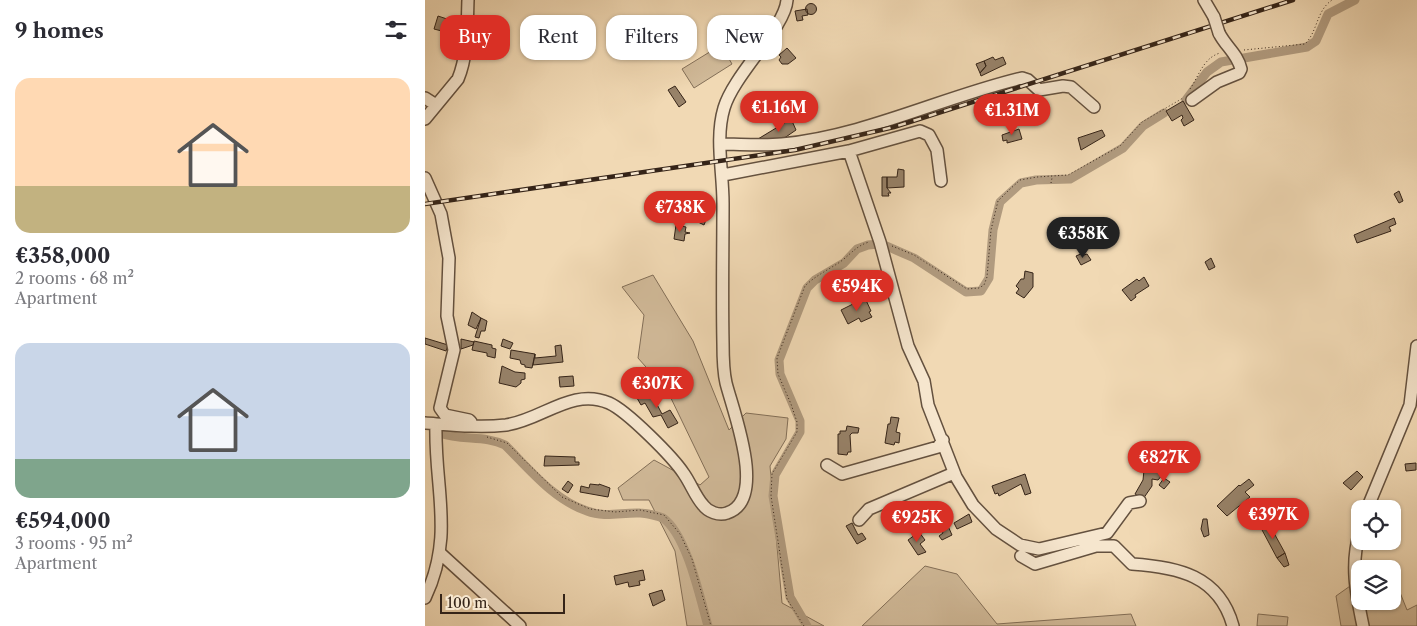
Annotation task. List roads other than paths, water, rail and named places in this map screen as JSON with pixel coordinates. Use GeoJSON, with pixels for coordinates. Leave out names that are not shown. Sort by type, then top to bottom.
{"type":"FeatureCollection","features":[{"type":"Feature","properties":{"kind":"street"},"geometry":{"type":"LineString","coordinates":[[425,119],[458,79],[461,72],[466,50],[468,0]]}},
{"type":"Feature","properties":{"kind":"street"},"geometry":{"type":"LineString","coordinates":[[425,598],[441,554],[442,506],[431,424],[477,431],[523,422],[575,399],[590,397],[610,404],[629,417],[683,473],[704,507],[716,514],[726,514],[739,507],[744,495],[747,472],[737,417],[723,366],[723,175],[720,126],[727,98],[782,14],[787,0]]}},
{"type":"Feature","properties":{"kind":"street"},"geometry":{"type":"LineString","coordinates":[[1188,97],[1239,73],[1241,68],[1236,56],[1224,43],[1205,0]]}},
{"type":"Feature","properties":{"kind":"street"},"geometry":{"type":"LineString","coordinates":[[720,144],[780,144],[810,140],[891,119],[1022,78],[1028,80],[1039,90],[1063,86],[1071,87],[1094,108]]}},
{"type":"Feature","properties":{"kind":"street"},"geometry":{"type":"LineString","coordinates":[[425,98],[436,105]]}},
{"type":"Feature","properties":{"kind":"street"},"geometry":{"type":"LineString","coordinates":[[723,175],[849,151],[920,131],[929,135],[937,150],[941,181]]}},
{"type":"Feature","properties":{"kind":"street"},"geometry":{"type":"LineString","coordinates":[[849,151],[879,242],[908,346],[924,381],[928,405],[943,440],[954,473],[973,505],[996,529],[1020,545],[1039,548],[1107,533],[1129,503],[1140,501]]}},
{"type":"Feature","properties":{"kind":"street"},"geometry":{"type":"LineString","coordinates":[[425,178],[441,214],[449,258],[447,316],[454,350],[440,408],[445,414],[469,420],[477,431]]}},
{"type":"Feature","properties":{"kind":"street"},"geometry":{"type":"LineString","coordinates":[[1371,500],[1409,405],[1417,346]]}},
{"type":"Feature","properties":{"kind":"street"},"geometry":{"type":"LineString","coordinates":[[827,465],[842,474],[857,471],[938,447],[943,440]]}},
{"type":"Feature","properties":{"kind":"street"},"geometry":{"type":"LineString","coordinates":[[859,520],[869,509],[954,473]]}},
{"type":"Feature","properties":{"kind":"street"},"geometry":{"type":"LineString","coordinates":[[1021,556],[1035,564],[1096,546],[1115,546],[1132,564],[1168,566],[1187,572],[1208,587],[1224,603],[1233,626]]}},
{"type":"Feature","properties":{"kind":"street"},"geometry":{"type":"LineString","coordinates":[[1355,550],[1353,574],[1363,626]]}},
{"type":"Feature","properties":{"kind":"street"},"geometry":{"type":"LineString","coordinates":[[441,554],[520,626]]}},
{"type":"Feature","properties":{"kind":"waterway"},"geometry":{"type":"LineString","coordinates":[[1186,100],[1207,72],[1221,62],[1307,47],[1316,41],[1328,14],[1355,0]]}},
{"type":"Feature","properties":{"kind":"waterway"},"geometry":{"type":"LineString","coordinates":[[882,244],[914,258],[966,292],[981,291],[989,278],[993,230],[1000,202],[1021,183],[1036,180],[1070,179],[1123,148],[1143,126],[1164,113]]}},
{"type":"Feature","properties":{"kind":"waterway"},"geometry":{"type":"LineString","coordinates":[[807,626],[790,597],[773,496],[775,475],[800,432],[800,421],[780,374],[779,360],[807,288],[815,280],[844,263],[857,249],[879,244]]}},
{"type":"Feature","properties":{"kind":"waterway"},"geometry":{"type":"LineString","coordinates":[[440,433],[456,437],[489,440],[505,445],[553,492],[564,500],[587,511],[607,514],[643,513],[663,518],[671,526],[686,552],[708,626]]}},
{"type":"Feature","properties":{"kind":"railway"},"geometry":{"type":"LineString","coordinates":[[425,204],[795,150],[894,127],[1293,0]]}}]}
